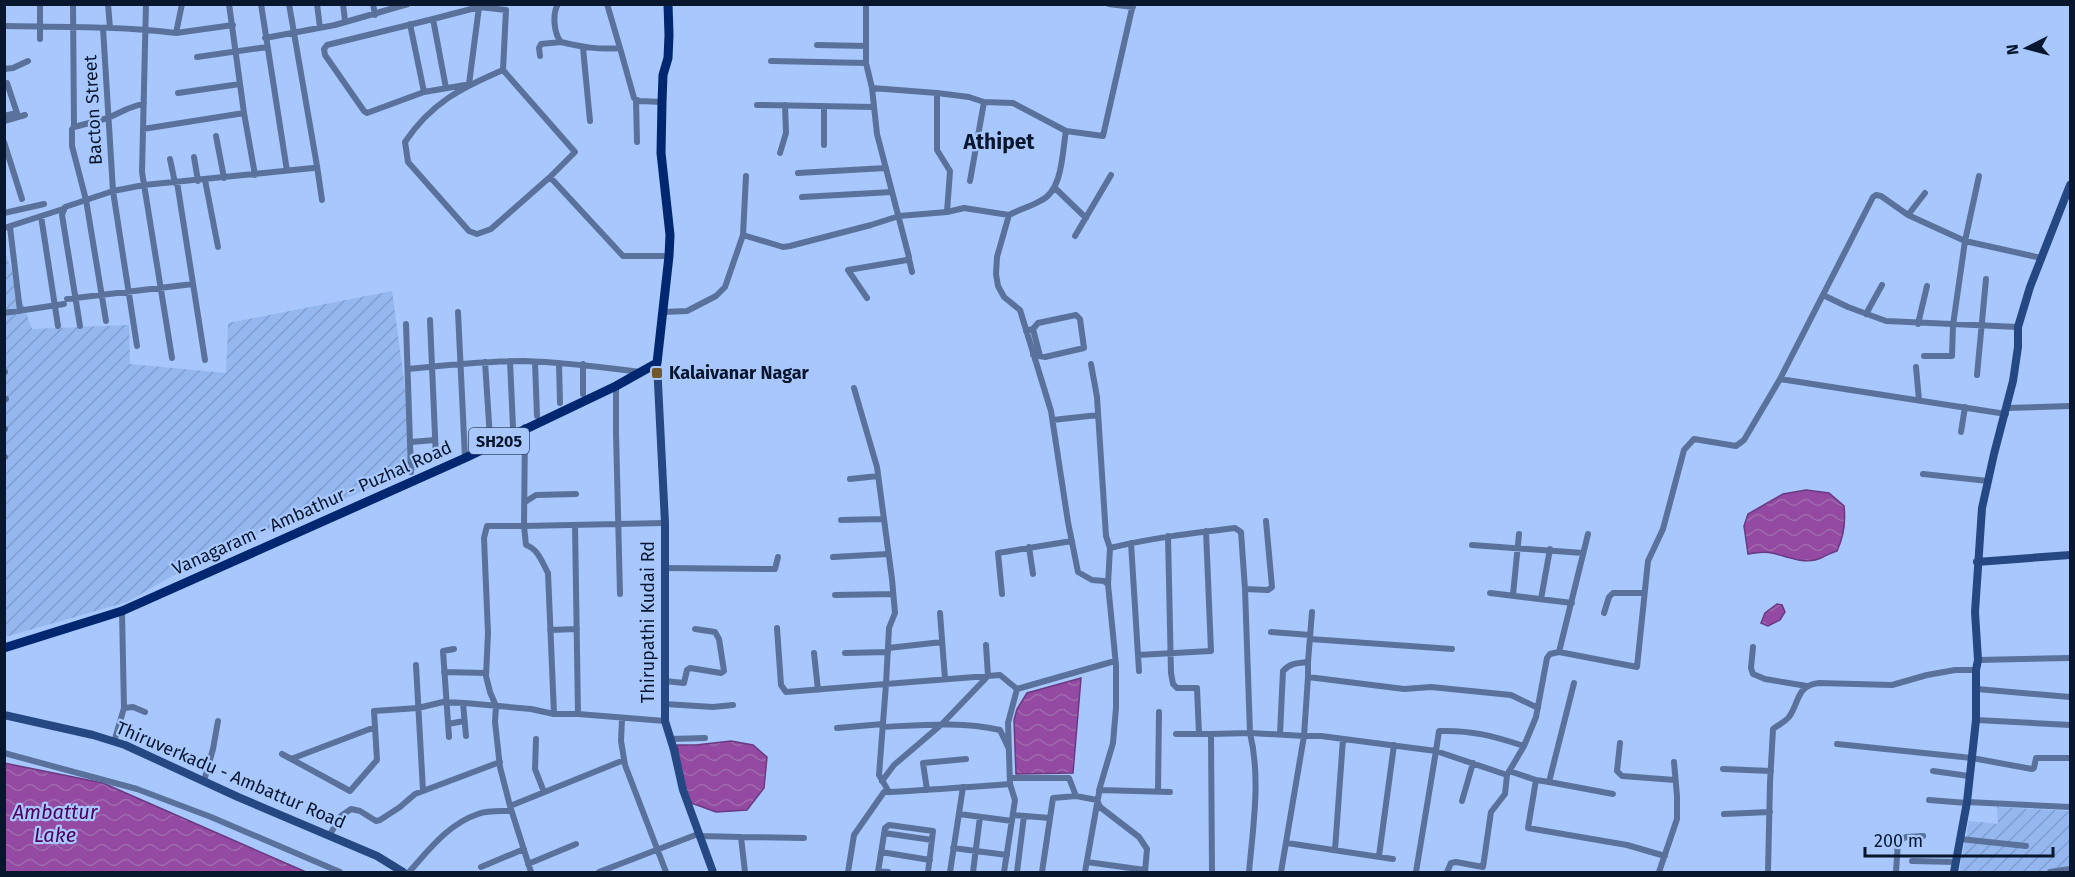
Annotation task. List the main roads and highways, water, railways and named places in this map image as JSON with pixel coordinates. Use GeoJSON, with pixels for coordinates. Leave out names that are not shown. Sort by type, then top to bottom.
{"type":"FeatureCollection","features":[{"type":"Feature","properties":{"kind":"main road","name":"Vanagaram - Ambathur - Puzhal Road"},"geometry":{"type":"LineString","coordinates":[[4,648],[122,611],[465,458],[616,386],[657,363],[670,235],[661,153],[663,75],[668,58],[668,4]]}},
{"type":"Feature","properties":{"kind":"water"},"geometry":{"type":"Polygon","coordinates":[[[1806,490],[1829,493],[1844,506],[1844,529],[1837,551],[1810,561],[1769,552],[1748,554],[1744,526],[1748,514],[1783,494],[1806,490]]]}},
{"type":"Feature","properties":{"kind":"water"},"geometry":{"type":"Polygon","coordinates":[[[1777,604],[1782,605],[1785,612],[1780,620],[1768,626],[1761,623],[1765,613],[1777,604]]]}},
{"type":"Feature","properties":{"kind":"water"},"geometry":{"type":"Polygon","coordinates":[[[1081,678],[1073,773],[1016,774],[1014,720],[1017,709],[1027,693],[1081,678]]]}},
{"type":"Feature","properties":{"kind":"water"},"geometry":{"type":"Polygon","coordinates":[[[731,741],[753,745],[767,757],[764,788],[747,810],[716,812],[691,803],[683,782],[677,745],[731,741]]]}},
{"type":"Feature","properties":{"kind":"water","name":"Ambattur Lake"},"geometry":{"type":"Polygon","coordinates":[[[4,763],[103,783],[306,872],[5,872],[4,763]]]}},
{"type":"Feature","properties":{"kind":"place","name":"Kalaivanar Nagar"},"geometry":{"type":"Point","coordinates":[657,373]}},
{"type":"Feature","properties":{"kind":"district","name":"Athipet"},"geometry":{"type":"Point","coordinates":[999,142]}}]}
